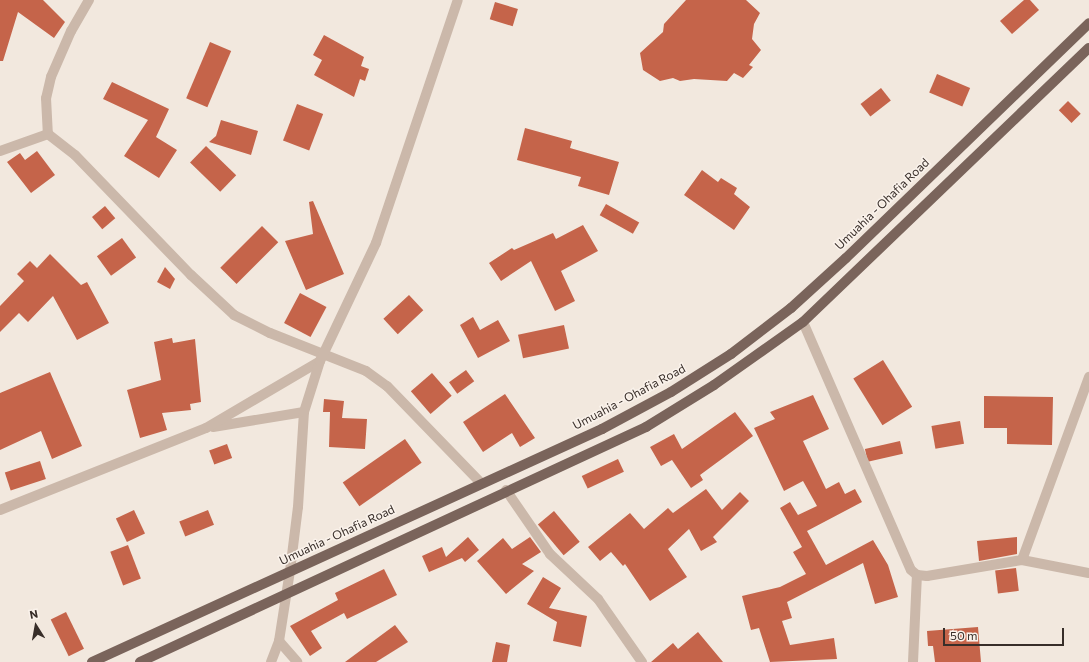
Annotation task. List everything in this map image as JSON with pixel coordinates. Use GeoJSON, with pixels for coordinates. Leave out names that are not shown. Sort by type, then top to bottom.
{"type":"FeatureCollection","features":[{"type":"Feature","properties":{"kind":"main road","name":"Umuahia - Ohafia Road"},"geometry":{"type":"LineString","coordinates":[[92,662],[602,429],[671,392],[731,354],[791,308],[1089,23]]}},
{"type":"Feature","properties":{"kind":"main road"},"geometry":{"type":"LineString","coordinates":[[140,662],[285,596],[506,490],[646,426],[714,385],[803,322],[868,262],[1089,48]]}},
{"type":"Feature","properties":{"kind":"main road"},"geometry":{"type":"LineString","coordinates":[[854,249],[868,262]]}},
{"type":"Feature","properties":{"kind":"street"},"geometry":{"type":"LineString","coordinates":[[89,0],[71,31],[51,77],[46,98],[48,134],[75,155],[192,275],[234,315],[322,356],[366,370],[387,386],[481,483]]}},
{"type":"Feature","properties":{"kind":"street"},"geometry":{"type":"LineString","coordinates":[[271,662],[279,641],[290,571],[298,507],[304,412],[322,356],[376,243],[458,0]]}},
{"type":"Feature","properties":{"kind":"street"},"geometry":{"type":"LineString","coordinates":[[0,151],[48,134]]}},
{"type":"Feature","properties":{"kind":"street"},"geometry":{"type":"LineString","coordinates":[[803,322],[911,570],[917,575],[927,576],[1022,560],[1089,573]]}},
{"type":"Feature","properties":{"kind":"street"},"geometry":{"type":"LineString","coordinates":[[0,510],[206,428],[322,356]]}},
{"type":"Feature","properties":{"kind":"street"},"geometry":{"type":"LineString","coordinates":[[1022,560],[1089,377]]}},
{"type":"Feature","properties":{"kind":"street"},"geometry":{"type":"LineString","coordinates":[[206,428],[304,412]]}},
{"type":"Feature","properties":{"kind":"street"},"geometry":{"type":"LineString","coordinates":[[506,490],[550,554],[598,599],[642,662]]}},
{"type":"Feature","properties":{"kind":"street"},"geometry":{"type":"LineString","coordinates":[[913,662],[917,575]]}},
{"type":"Feature","properties":{"kind":"street"},"geometry":{"type":"LineString","coordinates":[[279,641],[297,662]]}},
{"type":"Feature","properties":{"kind":"building"},"geometry":{"type":"Polygon","coordinates":[[[0,0],[43,0],[65,22],[54,38],[18,12],[3,61],[0,61],[0,0]]]}},
{"type":"Feature","properties":{"kind":"building"},"geometry":{"type":"Polygon","coordinates":[[[686,0],[746,0],[760,13],[754,24],[752,39],[761,50],[749,65],[753,67],[743,78],[734,73],[727,81],[694,79],[680,81],[673,78],[660,81],[643,70],[640,53],[663,32],[664,24],[686,0]]]}},
{"type":"Feature","properties":{"kind":"building"},"geometry":{"type":"Polygon","coordinates":[[[1024,0],[1030,0],[1039,10],[1012,34],[1000,21],[1024,0]]]}},
{"type":"Feature","properties":{"kind":"building"},"geometry":{"type":"Polygon","coordinates":[[[495,2],[518,9],[513,26],[490,19],[495,2]]]}},
{"type":"Feature","properties":{"kind":"building"},"geometry":{"type":"Polygon","coordinates":[[[324,35],[364,57],[361,66],[369,69],[365,81],[360,79],[354,97],[314,75],[322,60],[313,55],[324,35]]]}},
{"type":"Feature","properties":{"kind":"building"},"geometry":{"type":"Polygon","coordinates":[[[210,42],[231,51],[207,107],[186,98],[210,42]]]}},
{"type":"Feature","properties":{"kind":"building"},"geometry":{"type":"Polygon","coordinates":[[[937,74],[970,88],[962,106],[929,92],[937,74]]]}},
{"type":"Feature","properties":{"kind":"building"},"geometry":{"type":"Polygon","coordinates":[[[112,82],[169,109],[156,137],[177,150],[159,178],[124,156],[148,120],[103,99],[112,82]]]}},
{"type":"Feature","properties":{"kind":"building"},"geometry":{"type":"Polygon","coordinates":[[[881,88],[891,101],[870,117],[861,104],[881,88]]]}},
{"type":"Feature","properties":{"kind":"building"},"geometry":{"type":"Polygon","coordinates":[[[1068,101],[1081,114],[1072,123],[1059,110],[1068,101]]]}},
{"type":"Feature","properties":{"kind":"building"},"geometry":{"type":"Polygon","coordinates":[[[297,104],[323,114],[309,150],[283,140],[297,104]]]}},
{"type":"Feature","properties":{"kind":"building"},"geometry":{"type":"Polygon","coordinates":[[[221,120],[258,131],[251,155],[209,142],[216,136],[221,120]]]}},
{"type":"Feature","properties":{"kind":"building"},"geometry":{"type":"Polygon","coordinates":[[[525,128],[572,141],[570,148],[619,162],[609,195],[578,186],[581,177],[517,160],[525,128]]]}},
{"type":"Feature","properties":{"kind":"building"},"geometry":{"type":"Polygon","coordinates":[[[206,146],[236,175],[220,192],[190,163],[206,146]]]}},
{"type":"Feature","properties":{"kind":"building"},"geometry":{"type":"Polygon","coordinates":[[[37,151],[55,175],[31,193],[7,162],[20,153],[25,160],[37,151]]]}},
{"type":"Feature","properties":{"kind":"building"},"geometry":{"type":"Polygon","coordinates":[[[702,170],[718,182],[721,178],[737,188],[734,194],[750,207],[734,230],[684,195],[702,170]]]}},
{"type":"Feature","properties":{"kind":"building"},"geometry":{"type":"Polygon","coordinates":[[[313,201],[344,274],[306,290],[285,241],[313,234],[309,202],[313,201]]]}},
{"type":"Feature","properties":{"kind":"building"},"geometry":{"type":"Polygon","coordinates":[[[606,204],[639,222],[633,234],[600,215],[606,204]]]}},
{"type":"Feature","properties":{"kind":"building"},"geometry":{"type":"Polygon","coordinates":[[[105,206],[115,218],[102,229],[92,217],[105,206]]]}},
{"type":"Feature","properties":{"kind":"building"},"geometry":{"type":"Polygon","coordinates":[[[583,225],[598,251],[561,271],[575,301],[555,311],[531,261],[501,281],[489,263],[512,248],[514,250],[553,233],[556,239],[583,225]]]}},
{"type":"Feature","properties":{"kind":"building"},"geometry":{"type":"Polygon","coordinates":[[[262,226],[278,242],[237,284],[220,268],[262,226]]]}},
{"type":"Feature","properties":{"kind":"building"},"geometry":{"type":"Polygon","coordinates":[[[122,238],[136,257],[111,276],[97,256],[122,238]]]}},
{"type":"Feature","properties":{"kind":"building"},"geometry":{"type":"Polygon","coordinates":[[[50,254],[81,285],[87,282],[109,323],[77,340],[53,296],[28,322],[19,313],[0,332],[0,306],[24,281],[17,274],[30,261],[37,268],[50,254]]]}},
{"type":"Feature","properties":{"kind":"building"},"geometry":{"type":"Polygon","coordinates":[[[165,267],[175,279],[170,289],[157,282],[165,267]]]}},
{"type":"Feature","properties":{"kind":"building"},"geometry":{"type":"Polygon","coordinates":[[[300,293],[326,307],[311,337],[284,323],[300,293]]]}},
{"type":"Feature","properties":{"kind":"building"},"geometry":{"type":"Polygon","coordinates":[[[409,295],[423,310],[398,334],[383,319],[409,295]]]}},
{"type":"Feature","properties":{"kind":"building"},"geometry":{"type":"Polygon","coordinates":[[[473,317],[480,330],[498,320],[510,341],[478,358],[460,325],[473,317]]]}},
{"type":"Feature","properties":{"kind":"building"},"geometry":{"type":"Polygon","coordinates":[[[564,325],[569,348],[523,358],[518,335],[564,325]]]}},
{"type":"Feature","properties":{"kind":"building"},"geometry":{"type":"Polygon","coordinates":[[[172,338],[173,343],[195,339],[201,402],[190,404],[191,410],[162,413],[167,430],[140,438],[127,390],[161,380],[154,342],[172,338]]]}},
{"type":"Feature","properties":{"kind":"building"},"geometry":{"type":"Polygon","coordinates":[[[883,360],[912,407],[882,425],[853,379],[883,360]]]}},
{"type":"Feature","properties":{"kind":"building"},"geometry":{"type":"Polygon","coordinates":[[[466,370],[474,381],[457,394],[449,382],[466,370]]]}},
{"type":"Feature","properties":{"kind":"building"},"geometry":{"type":"Polygon","coordinates":[[[50,372],[82,446],[52,459],[41,431],[0,450],[0,393],[50,372]]]}},
{"type":"Feature","properties":{"kind":"building"},"geometry":{"type":"Polygon","coordinates":[[[432,373],[452,396],[431,414],[411,391],[432,373]]]}},
{"type":"Feature","properties":{"kind":"building"},"geometry":{"type":"Polygon","coordinates":[[[505,394],[535,438],[520,447],[512,433],[483,452],[463,422],[505,394]]]}},
{"type":"Feature","properties":{"kind":"building"},"geometry":{"type":"Polygon","coordinates":[[[813,395],[829,429],[803,441],[826,489],[839,482],[845,494],[855,489],[862,502],[807,531],[826,565],[873,540],[888,565],[898,597],[875,604],[863,563],[787,602],[792,618],[782,621],[790,645],[834,638],[837,659],[770,662],[759,628],[751,630],[742,596],[780,587],[806,574],[793,552],[802,547],[780,508],[790,502],[798,515],[817,506],[803,481],[784,491],[754,428],[775,419],[770,412],[813,395]]]}},
{"type":"Feature","properties":{"kind":"building"},"geometry":{"type":"Polygon","coordinates":[[[984,396],[1053,397],[1052,445],[1007,444],[1007,428],[984,428],[984,396]]]}},
{"type":"Feature","properties":{"kind":"building"},"geometry":{"type":"Polygon","coordinates":[[[324,399],[344,401],[342,418],[367,419],[365,449],[329,447],[330,412],[323,412],[324,399]]]}},
{"type":"Feature","properties":{"kind":"building"},"geometry":{"type":"Polygon","coordinates":[[[735,412],[753,436],[700,475],[703,480],[691,488],[672,460],[661,466],[650,447],[674,434],[682,449],[735,412]]]}},
{"type":"Feature","properties":{"kind":"building"},"geometry":{"type":"Polygon","coordinates":[[[960,421],[964,444],[935,449],[931,426],[960,421]]]}},
{"type":"Feature","properties":{"kind":"building"},"geometry":{"type":"Polygon","coordinates":[[[405,439],[422,463],[359,506],[343,483],[405,439]]]}},
{"type":"Feature","properties":{"kind":"building"},"geometry":{"type":"Polygon","coordinates":[[[900,441],[903,454],[868,462],[865,449],[900,441]]]}},
{"type":"Feature","properties":{"kind":"building"},"geometry":{"type":"Polygon","coordinates":[[[227,444],[232,458],[214,465],[209,450],[227,444]]]}},
{"type":"Feature","properties":{"kind":"building"},"geometry":{"type":"Polygon","coordinates":[[[618,459],[624,472],[588,489],[582,476],[618,459]]]}},
{"type":"Feature","properties":{"kind":"building"},"geometry":{"type":"Polygon","coordinates":[[[40,461],[46,479],[11,491],[5,472],[40,461]]]}},
{"type":"Feature","properties":{"kind":"building"},"geometry":{"type":"Polygon","coordinates":[[[706,489],[722,510],[740,492],[749,501],[713,537],[717,542],[701,551],[689,529],[668,549],[687,577],[650,601],[625,564],[623,566],[611,552],[600,561],[588,547],[630,513],[644,529],[668,508],[673,513],[706,489]]]}},
{"type":"Feature","properties":{"kind":"building"},"geometry":{"type":"Polygon","coordinates":[[[134,510],[145,534],[127,542],[116,518],[134,510]]]}},
{"type":"Feature","properties":{"kind":"building"},"geometry":{"type":"Polygon","coordinates":[[[208,510],[214,525],[185,536],[179,522],[208,510]]]}},
{"type":"Feature","properties":{"kind":"building"},"geometry":{"type":"Polygon","coordinates":[[[554,511],[580,542],[564,555],[538,524],[554,511]]]}},
{"type":"Feature","properties":{"kind":"building"},"geometry":{"type":"Polygon","coordinates":[[[468,537],[479,550],[465,562],[462,558],[429,572],[422,556],[442,547],[446,557],[468,537]]]}},
{"type":"Feature","properties":{"kind":"building"},"geometry":{"type":"Polygon","coordinates":[[[530,537],[541,552],[522,564],[534,571],[506,594],[477,561],[503,538],[512,549],[530,537]]]}},
{"type":"Feature","properties":{"kind":"building"},"geometry":{"type":"Polygon","coordinates":[[[1017,537],[1017,554],[979,561],[977,541],[1017,537]]]}},
{"type":"Feature","properties":{"kind":"building"},"geometry":{"type":"Polygon","coordinates":[[[128,545],[141,579],[123,585],[110,552],[128,545]]]}},
{"type":"Feature","properties":{"kind":"building"},"geometry":{"type":"Polygon","coordinates":[[[1016,568],[1019,591],[998,593],[995,571],[1016,568]]]}},
{"type":"Feature","properties":{"kind":"building"},"geometry":{"type":"Polygon","coordinates":[[[384,569],[397,595],[347,619],[344,613],[311,631],[322,648],[310,656],[290,626],[338,600],[335,593],[384,569]]]}},
{"type":"Feature","properties":{"kind":"building"},"geometry":{"type":"Polygon","coordinates":[[[543,577],[561,588],[549,608],[587,616],[581,647],[553,641],[557,622],[527,604],[543,577]]]}},
{"type":"Feature","properties":{"kind":"building"},"geometry":{"type":"Polygon","coordinates":[[[66,612],[84,649],[69,656],[51,619],[66,612]]]}},
{"type":"Feature","properties":{"kind":"building"},"geometry":{"type":"Polygon","coordinates":[[[395,625],[408,642],[376,662],[345,662],[395,625]]]}},
{"type":"Feature","properties":{"kind":"building"},"geometry":{"type":"Polygon","coordinates":[[[978,627],[981,662],[935,662],[933,646],[928,646],[927,631],[978,627]]]}},
{"type":"Feature","properties":{"kind":"building"},"geometry":{"type":"Polygon","coordinates":[[[698,632],[723,662],[651,662],[673,643],[678,649],[698,632]]]}},
{"type":"Feature","properties":{"kind":"building"},"geometry":{"type":"Polygon","coordinates":[[[496,642],[510,645],[507,662],[492,662],[496,642]]]}}]}
